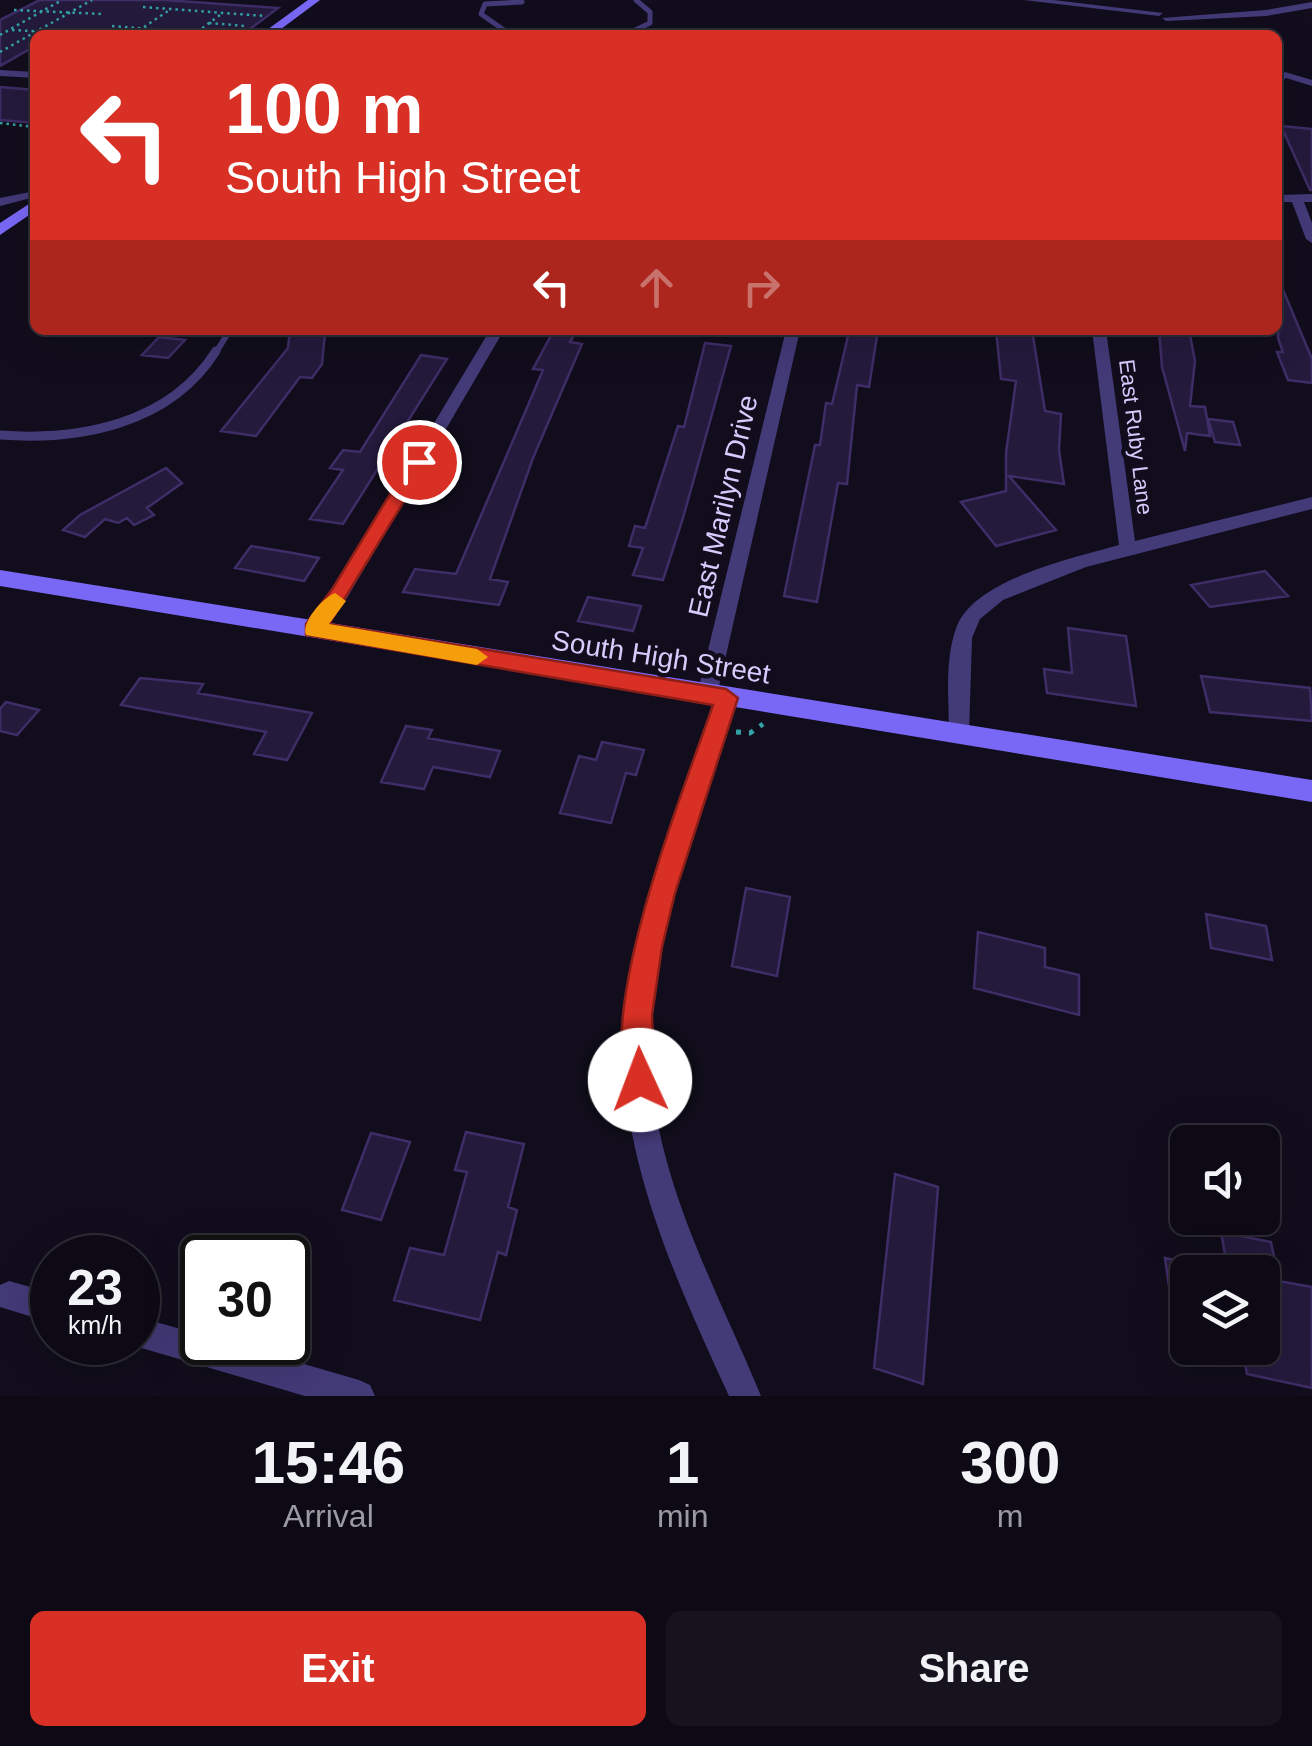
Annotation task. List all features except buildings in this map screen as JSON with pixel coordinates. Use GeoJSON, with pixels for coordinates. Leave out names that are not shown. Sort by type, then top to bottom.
{"type":"FeatureCollection","features":[{"type":"Feature","properties":{"kind":"street"},"geometry":{"type":"LineString","coordinates":[[273,30],[315,0]]}},
{"type":"Feature","properties":{"kind":"street"},"geometry":{"type":"LineString","coordinates":[[1028,0],[1162,15],[1266,13],[1311,3]]}},
{"type":"Feature","properties":{"kind":"street"},"geometry":{"type":"LineString","coordinates":[[1144,0],[1184,30]]}},
{"type":"Feature","properties":{"kind":"street"},"geometry":{"type":"LineString","coordinates":[[0,72],[30,75]]}},
{"type":"Feature","properties":{"kind":"street"},"geometry":{"type":"LineString","coordinates":[[1282,76],[1312,83]]}},
{"type":"Feature","properties":{"kind":"street"},"geometry":{"type":"LineString","coordinates":[[0,202],[30,195]]}},
{"type":"Feature","properties":{"kind":"street"},"geometry":{"type":"LineString","coordinates":[[1282,199],[1312,198]]}},
{"type":"Feature","properties":{"kind":"street"},"geometry":{"type":"LineString","coordinates":[[1297,199],[1312,238]]}},
{"type":"Feature","properties":{"kind":"street"},"geometry":{"type":"LineString","coordinates":[[0,230],[30,208]]}},
{"type":"Feature","properties":{"kind":"street"},"geometry":{"type":"LineString","coordinates":[[313,630],[341,594],[494,335]]}},
{"type":"Feature","properties":{"kind":"street","name":"East Marilyn Drive"},"geometry":{"type":"LineString","coordinates":[[745,1396],[667,1200],[642,1105],[638,1015],[662,893],[716,697],[792,335]]}},
{"type":"Feature","properties":{"kind":"street","name":"East Ruby Lane"},"geometry":{"type":"LineString","coordinates":[[1100,335],[1128,550]]}},
{"type":"Feature","properties":{"kind":"street"},"geometry":{"type":"LineString","coordinates":[[960,734],[963,636],[972,615],[996,596],[1038,578],[1128,550],[1312,502]]}},
{"type":"Feature","properties":{"kind":"street","name":"South High Street"},"geometry":{"type":"LineString","coordinates":[[0,578],[1312,791]]}},
{"type":"Feature","properties":{"kind":"street"},"geometry":{"type":"LineString","coordinates":[[9,1296],[30,1302]]}},
{"type":"Feature","properties":{"kind":"street"},"geometry":{"type":"LineString","coordinates":[[160,1338],[360,1396]]}},
{"type":"Feature","properties":{"kind":"lane"},"geometry":{"type":"LineString","coordinates":[[635,30],[650,23],[650,12],[636,0]]}},
{"type":"Feature","properties":{"kind":"lane"},"geometry":{"type":"LineString","coordinates":[[504,30],[481,14],[481,9],[485,4],[522,2]]}},
{"type":"Feature","properties":{"kind":"lane"},"geometry":{"type":"LineString","coordinates":[[0,436],[71,436],[135,418],[198,374],[226,335]]}},
{"type":"Feature","properties":{"kind":"path"},"geometry":{"type":"LineString","coordinates":[[0,35],[62,0]]}},
{"type":"Feature","properties":{"kind":"path"},"geometry":{"type":"LineString","coordinates":[[40,30],[92,0]]}},
{"type":"Feature","properties":{"kind":"path"},"geometry":{"type":"LineString","coordinates":[[143,7],[267,18]]}},
{"type":"Feature","properties":{"kind":"path"},"geometry":{"type":"LineString","coordinates":[[141,28],[167,9]]}},
{"type":"Feature","properties":{"kind":"path"},"geometry":{"type":"LineString","coordinates":[[14,10],[102,14]]}},
{"type":"Feature","properties":{"kind":"path"},"geometry":{"type":"LineString","coordinates":[[199,30],[223,13]]}},
{"type":"Feature","properties":{"kind":"path"},"geometry":{"type":"LineString","coordinates":[[210,23],[245,26]]}},
{"type":"Feature","properties":{"kind":"path"},"geometry":{"type":"LineString","coordinates":[[112,26],[168,30]]}},
{"type":"Feature","properties":{"kind":"path"},"geometry":{"type":"LineString","coordinates":[[9,30],[30,32]]}},
{"type":"Feature","properties":{"kind":"path"},"geometry":{"type":"LineString","coordinates":[[0,52],[30,35]]}},
{"type":"Feature","properties":{"kind":"path"},"geometry":{"type":"LineString","coordinates":[[0,126],[30,126]]}},
{"type":"Feature","properties":{"kind":"slow traffic"},"geometry":{"type":"LineString","coordinates":[[335,601],[313,630],[477,657]]}},
{"type":"Feature","properties":{"kind":"route"},"geometry":{"type":"LineString","coordinates":[[419,462],[341,594],[313,630],[726,698],[648,947],[638,1015],[640,1080]]}}]}
